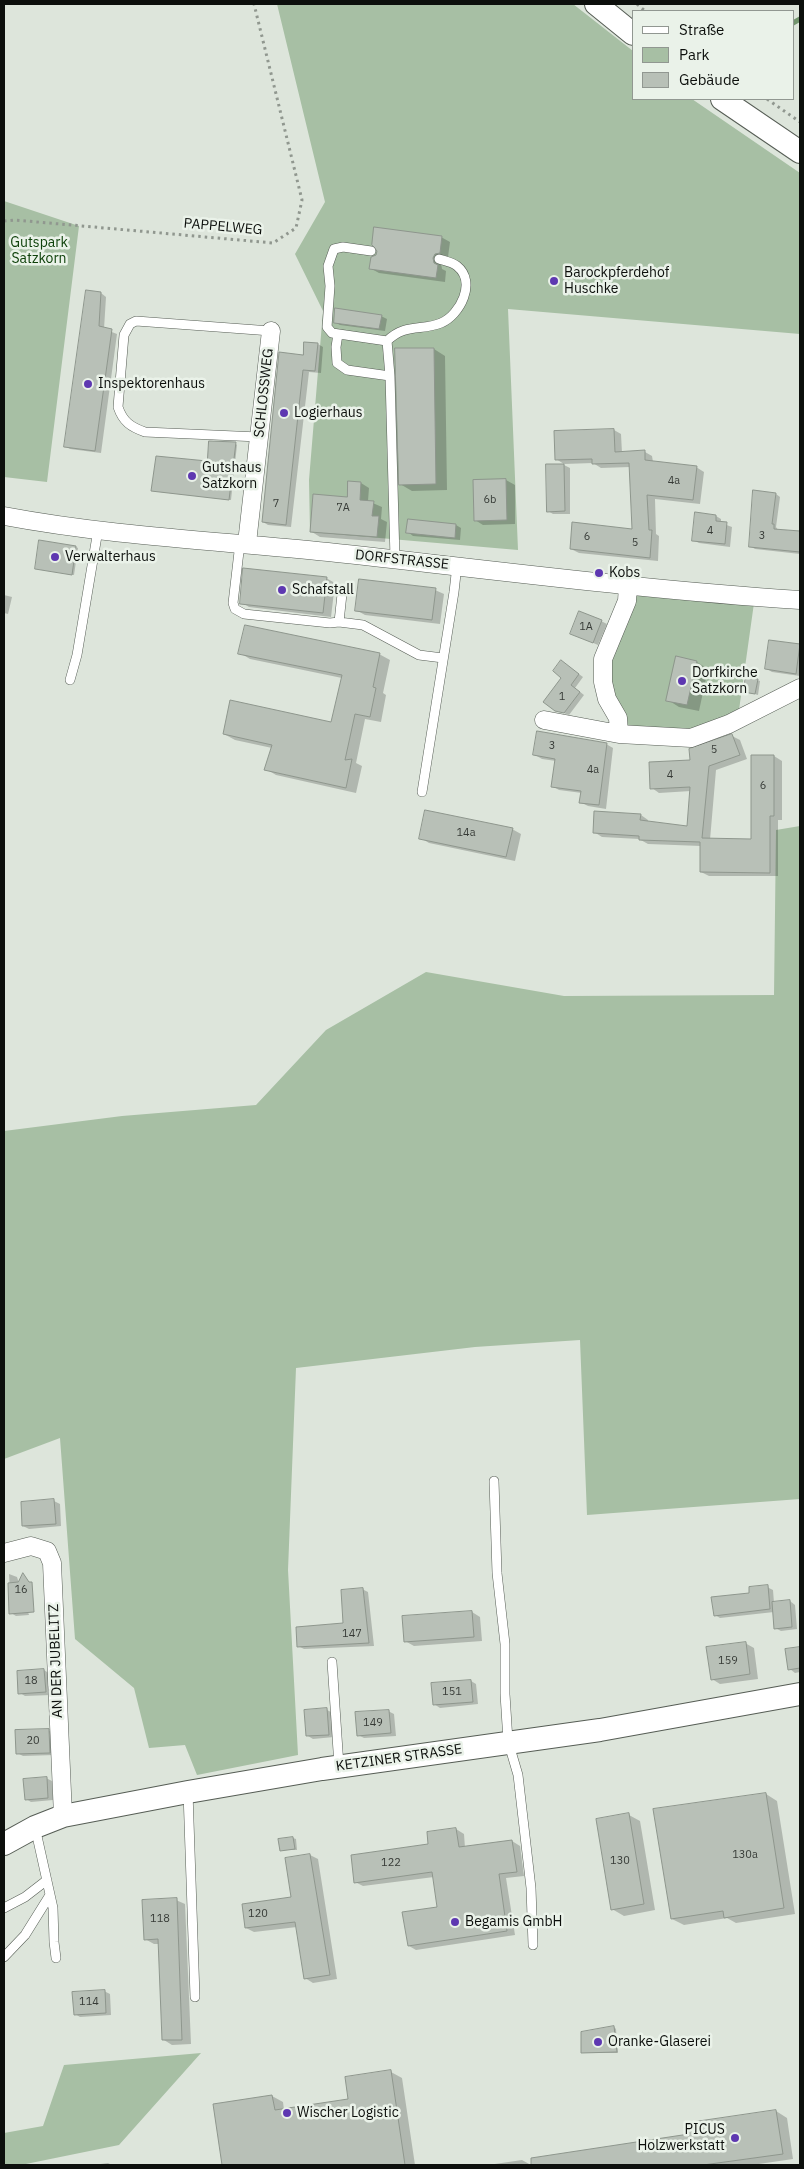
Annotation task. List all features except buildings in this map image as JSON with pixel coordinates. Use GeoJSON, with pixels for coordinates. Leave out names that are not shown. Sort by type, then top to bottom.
{"type":"FeatureCollection","features":[{"type":"Feature","properties":{"kind":"street"},"geometry":{"type":"LineString","coordinates":[[596,4],[632,33]]}},
{"type":"Feature","properties":{"kind":"street"},"geometry":{"type":"LineString","coordinates":[[723,100],[800,152]]}},
{"type":"Feature","properties":{"kind":"street","name":"SCHLOSSWEG"},"geometry":{"type":"LineString","coordinates":[[244,543],[259,438],[271,331]]}},
{"type":"Feature","properties":{"kind":"street","name":"DORFSTRASSE"},"geometry":{"type":"LineString","coordinates":[[4,516],[54,526],[244,543],[628,584],[800,600]]}},
{"type":"Feature","properties":{"kind":"street"},"geometry":{"type":"LineString","coordinates":[[619,734],[618,718],[607,699],[603,682],[603,659],[627,600],[628,584]]}},
{"type":"Feature","properties":{"kind":"street"},"geometry":{"type":"LineString","coordinates":[[544,720],[619,734],[691,738],[730,724],[800,688]]}},
{"type":"Feature","properties":{"kind":"street","name":"AN DER JUBELITZ"},"geometry":{"type":"LineString","coordinates":[[4,1553],[31,1546],[47,1551],[52,1563],[63,1816]]}},
{"type":"Feature","properties":{"kind":"street","name":"KETZINER STRASSE"},"geometry":{"type":"LineString","coordinates":[[4,1844],[35,1827],[63,1816],[188,1792],[508,1741],[600,1730],[800,1694]]}},
{"type":"Feature","properties":{"kind":"lane"},"geometry":{"type":"LineString","coordinates":[[371,251],[343,247],[334,249],[328,266],[330,286],[327,326],[332,333],[387,341]]}},
{"type":"Feature","properties":{"kind":"lane"},"geometry":{"type":"LineString","coordinates":[[395,559],[390,376],[387,341],[393,334],[417,326],[440,324],[452,316],[458,308],[464,298],[466,282],[456,265],[439,259]]}},
{"type":"Feature","properties":{"kind":"lane"},"geometry":{"type":"LineString","coordinates":[[259,438],[145,432],[130,426],[122,418],[118,407],[124,336],[130,324],[136,321],[271,331]]}},
{"type":"Feature","properties":{"kind":"lane"},"geometry":{"type":"LineString","coordinates":[[338,334],[336,347],[337,363],[347,370],[390,376]]}},
{"type":"Feature","properties":{"kind":"lane"},"geometry":{"type":"LineString","coordinates":[[70,680],[78,655],[98,530]]}},
{"type":"Feature","properties":{"kind":"lane"},"geometry":{"type":"LineString","coordinates":[[244,543],[233,603],[235,609],[244,614],[271,618],[330,624],[339,622],[363,625],[419,655],[443,658]]}},
{"type":"Feature","properties":{"kind":"lane"},"geometry":{"type":"LineString","coordinates":[[422,792],[456,565]]}},
{"type":"Feature","properties":{"kind":"lane"},"geometry":{"type":"LineString","coordinates":[[339,622],[342,594]]}},
{"type":"Feature","properties":{"kind":"lane"},"geometry":{"type":"LineString","coordinates":[[494,1481],[497,1573],[505,1644],[505,1694],[508,1741],[518,1775],[532,1888],[533,1945]]}},
{"type":"Feature","properties":{"kind":"lane"},"geometry":{"type":"LineString","coordinates":[[332,1662],[340,1767]]}},
{"type":"Feature","properties":{"kind":"lane"},"geometry":{"type":"LineString","coordinates":[[188,1792],[195,1997]]}},
{"type":"Feature","properties":{"kind":"lane"},"geometry":{"type":"LineString","coordinates":[[35,1827],[50,1895],[56,1958]]}},
{"type":"Feature","properties":{"kind":"lane"},"geometry":{"type":"LineString","coordinates":[[4,1908],[26,1898],[47,1880]]}},
{"type":"Feature","properties":{"kind":"lane"},"geometry":{"type":"LineString","coordinates":[[4,1957],[26,1935],[50,1895]]}},
{"type":"Feature","properties":{"kind":"path","name":"PAPPELWEG"},"geometry":{"type":"LineString","coordinates":[[4,221],[14,220],[273,243],[296,228],[302,200],[254,4]]}},
{"type":"Feature","properties":{"kind":"path"},"geometry":{"type":"LineString","coordinates":[[768,100],[800,122]]}},
{"type":"Feature","properties":{"kind":"green space","name":"Barockpferdehof Huschke"},"geometry":{"type":"Polygon","coordinates":[[[277,4],[573,4],[632,50],[632,100],[693,100],[800,173],[800,334],[508,309],[518,550],[310,532],[309,480],[323,311],[295,254],[325,202],[277,4]]]}},
{"type":"Feature","properties":{"kind":"green space","name":"Gutspark Satzkorn"},"geometry":{"type":"Polygon","coordinates":[[[4,201],[79,226],[47,482],[4,477],[4,201]]]}},
{"type":"Feature","properties":{"kind":"green space"},"geometry":{"type":"Polygon","coordinates":[[[634,594],[754,603],[739,710],[690,731],[628,730],[612,699],[608,661],[634,594]]]}},
{"type":"Feature","properties":{"kind":"green space"},"geometry":{"type":"Polygon","coordinates":[[[800,826],[800,1499],[587,1515],[580,1340],[475,1347],[296,1368],[288,1570],[298,1755],[197,1775],[185,1745],[149,1748],[134,1688],[75,1639],[60,1438],[4,1459],[4,1131],[122,1116],[256,1105],[326,1030],[426,972],[564,996],[774,995],[776,830],[800,826]]]}},
{"type":"Feature","properties":{"kind":"green space"},"geometry":{"type":"Polygon","coordinates":[[[201,2053],[119,2145],[21,2165],[4,2165],[4,2133],[43,2126],[64,2065],[201,2053]]]}},
{"type":"Feature","properties":{"kind":"waterway"},"geometry":{"type":"LineString","coordinates":[[794,22],[800,19]]}},
{"type":"Feature","properties":{"kind":"place","name":"Barockpferdehof Huschke"},"geometry":{"type":"Point","coordinates":[554,281]}},
{"type":"Feature","properties":{"kind":"place","name":"Inspektorenhaus"},"geometry":{"type":"Point","coordinates":[88,384]}},
{"type":"Feature","properties":{"kind":"place","name":"Logierhaus"},"geometry":{"type":"Point","coordinates":[284,413]}},
{"type":"Feature","properties":{"kind":"place","name":"Gutshaus Satzkorn"},"geometry":{"type":"Point","coordinates":[192,476]}},
{"type":"Feature","properties":{"kind":"place","name":"Verwalterhaus"},"geometry":{"type":"Point","coordinates":[55,557]}},
{"type":"Feature","properties":{"kind":"place","name":"Kobs"},"geometry":{"type":"Point","coordinates":[599,573]}},
{"type":"Feature","properties":{"kind":"place","name":"Schafstall"},"geometry":{"type":"Point","coordinates":[282,590]}},
{"type":"Feature","properties":{"kind":"place","name":"Dorfkirche Satzkorn"},"geometry":{"type":"Point","coordinates":[682,681]}},
{"type":"Feature","properties":{"kind":"place","name":"Begamis GmbH"},"geometry":{"type":"Point","coordinates":[455,1922]}},
{"type":"Feature","properties":{"kind":"place","name":"Oranke-Glaserei"},"geometry":{"type":"Point","coordinates":[598,2042]}},
{"type":"Feature","properties":{"kind":"place","name":"Wischer Logistic"},"geometry":{"type":"Point","coordinates":[287,2113]}},
{"type":"Feature","properties":{"kind":"place","name":"PICUS Holzwerkstatt"},"geometry":{"type":"Point","coordinates":[735,2138]}}]}
